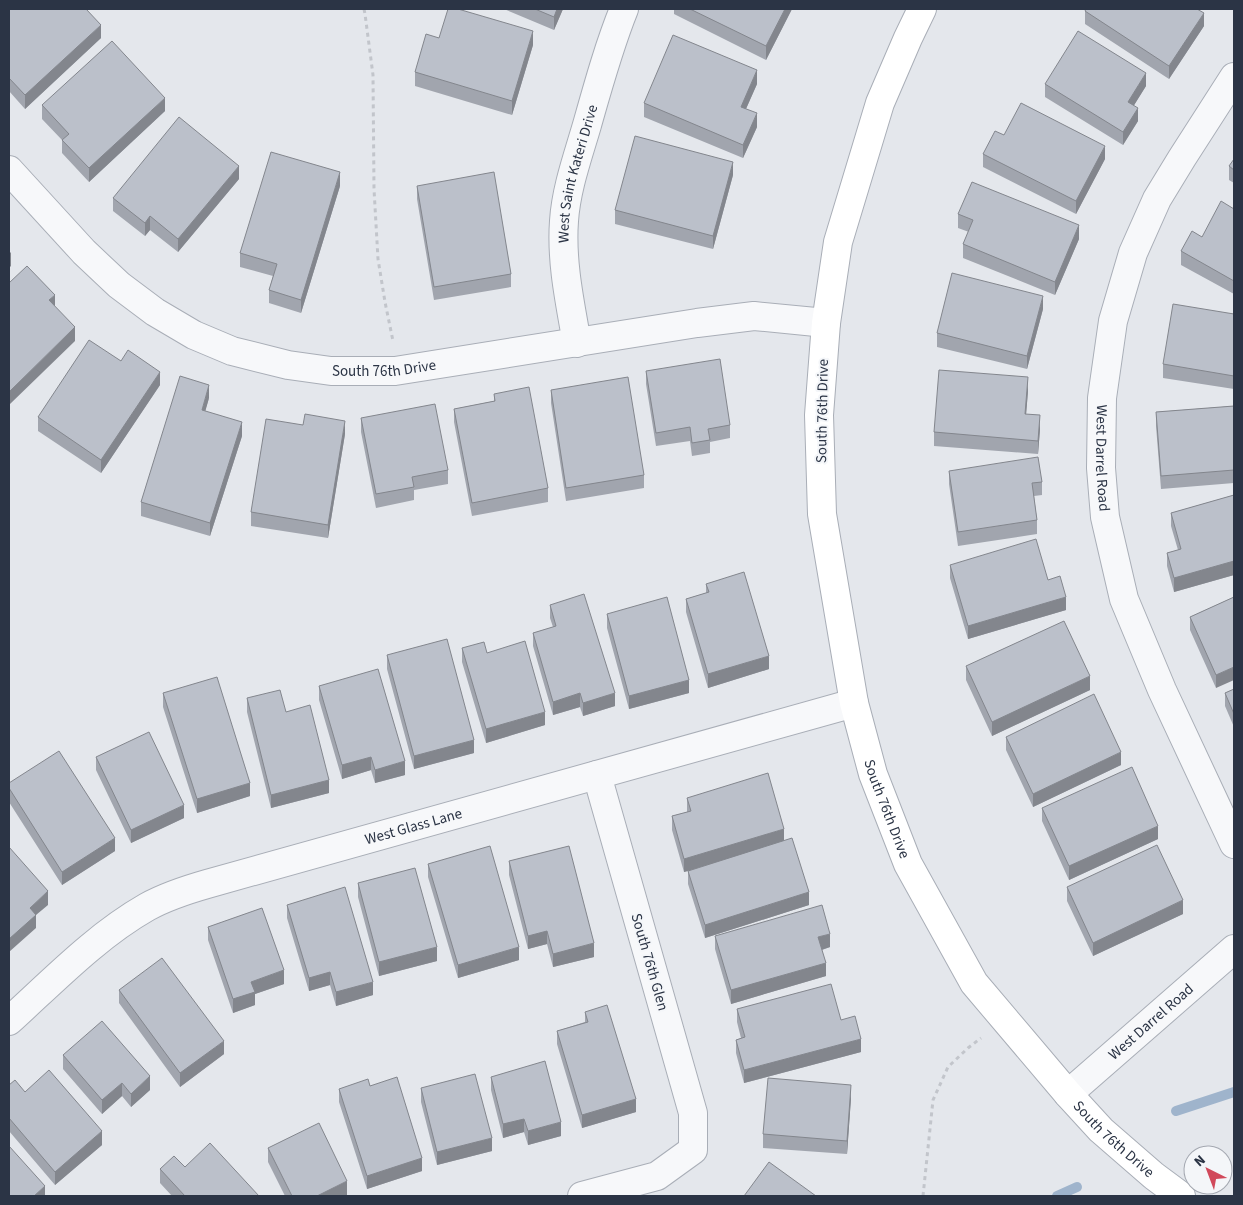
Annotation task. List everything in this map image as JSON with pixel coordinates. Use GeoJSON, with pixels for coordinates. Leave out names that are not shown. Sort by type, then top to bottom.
{"type":"FeatureCollection","features":[{"type":"Feature","properties":{"kind":"street","name":"West Saint Kateri Drive"},"geometry":{"type":"LineString","coordinates":[[577,343],[568,291],[564,249],[564,220],[570,180],[624,9]]}},
{"type":"Feature","properties":{"kind":"street","name":"South 76th Drive"},"geometry":{"type":"LineString","coordinates":[[922,9],[880,102],[838,242],[826,323],[819,415],[822,514],[854,703],[873,774],[908,864],[974,983],[1068,1094],[1108,1135],[1154,1176],[1181,1196]]}},
{"type":"Feature","properties":{"kind":"street","name":"West Darrel Road"},"geometry":{"type":"LineString","coordinates":[[1234,77],[1182,158],[1158,200],[1133,253],[1113,321],[1102,398],[1101,468],[1105,517],[1124,599],[1162,690],[1234,844]]}},
{"type":"Feature","properties":{"kind":"street","name":"South 76th Drive"},"geometry":{"type":"LineString","coordinates":[[9,170],[84,252],[119,285],[156,312],[194,335],[232,351],[288,365],[331,371],[395,371],[696,323],[754,316],[826,323]]}},
{"type":"Feature","properties":{"kind":"street","name":"West Glass Lane"},"geometry":{"type":"LineString","coordinates":[[9,1021],[97,941],[147,907],[179,892],[854,703]]}},
{"type":"Feature","properties":{"kind":"street","name":"South 76th Glen"},"geometry":{"type":"LineString","coordinates":[[582,1196],[657,1176],[693,1150],[693,1113],[597,775]]}},
{"type":"Feature","properties":{"kind":"street","name":"West Darrel Road"},"geometry":{"type":"LineString","coordinates":[[1068,1094],[1234,950]]}},
{"type":"Feature","properties":{"kind":"path"},"geometry":{"type":"LineString","coordinates":[[364,9],[372,75],[374,189],[378,258],[393,343],[395,371]]}},
{"type":"Feature","properties":{"kind":"path"},"geometry":{"type":"LineString","coordinates":[[923,1196],[933,1100],[948,1067],[968,1048],[1005,1020]]}},
{"type":"Feature","properties":{"kind":"building"},"geometry":{"type":"Polygon","coordinates":[[[9,9],[86,9],[101,25],[25,95],[9,78],[9,9]]]}},
{"type":"Feature","properties":{"kind":"building"},"geometry":{"type":"Polygon","coordinates":[[[448,9],[458,9],[533,31],[512,101],[415,72],[426,34],[439,38],[448,9]]]}},
{"type":"Feature","properties":{"kind":"building"},"geometry":{"type":"Polygon","coordinates":[[[535,9],[557,9],[554,17],[535,9]]]}},
{"type":"Feature","properties":{"kind":"building"},"geometry":{"type":"Polygon","coordinates":[[[690,9],[785,9],[766,46],[690,9]]]}},
{"type":"Feature","properties":{"kind":"building"},"geometry":{"type":"Polygon","coordinates":[[[1086,9],[1197,9],[1204,13],[1169,66],[1085,11],[1086,9]]]}},
{"type":"Feature","properties":{"kind":"building"},"geometry":{"type":"Polygon","coordinates":[[[1078,31],[1146,73],[1128,102],[1138,108],[1123,132],[1045,84],[1078,31]]]}},
{"type":"Feature","properties":{"kind":"building"},"geometry":{"type":"Polygon","coordinates":[[[673,35],[757,70],[741,107],[757,113],[743,145],[644,103],[673,35]]]}},
{"type":"Feature","properties":{"kind":"building"},"geometry":{"type":"Polygon","coordinates":[[[112,41],[165,98],[89,168],[62,140],[69,134],[42,105],[112,41]]]}},
{"type":"Feature","properties":{"kind":"building"},"geometry":{"type":"Polygon","coordinates":[[[1021,103],[1105,146],[1076,201],[983,154],[995,131],[1004,135],[1021,103]]]}},
{"type":"Feature","properties":{"kind":"building"},"geometry":{"type":"Polygon","coordinates":[[[179,117],[239,166],[178,239],[150,216],[145,223],[113,198],[179,117]]]}},
{"type":"Feature","properties":{"kind":"building"},"geometry":{"type":"Polygon","coordinates":[[[635,136],[733,162],[713,236],[615,210],[635,136]]]}},
{"type":"Feature","properties":{"kind":"building"},"geometry":{"type":"Polygon","coordinates":[[[271,152],[340,172],[301,300],[269,290],[277,264],[240,253],[271,152]]]}},
{"type":"Feature","properties":{"kind":"building"},"geometry":{"type":"Polygon","coordinates":[[[1234,159],[1234,170],[1229,166],[1234,159]]]}},
{"type":"Feature","properties":{"kind":"building"},"geometry":{"type":"Polygon","coordinates":[[[494,172],[511,274],[434,287],[417,186],[494,172]]]}},
{"type":"Feature","properties":{"kind":"building"},"geometry":{"type":"Polygon","coordinates":[[[972,182],[1079,225],[1055,282],[963,244],[973,220],[958,214],[972,182]]]}},
{"type":"Feature","properties":{"kind":"building"},"geometry":{"type":"Polygon","coordinates":[[[1221,201],[1234,209],[1234,281],[1181,251],[1192,231],[1202,237],[1221,201]]]}},
{"type":"Feature","properties":{"kind":"building"},"geometry":{"type":"Polygon","coordinates":[[[27,266],[55,295],[49,300],[75,327],[9,392],[9,283],[27,266]]]}},
{"type":"Feature","properties":{"kind":"building"},"geometry":{"type":"Polygon","coordinates":[[[952,273],[1043,296],[1027,356],[937,333],[952,273]]]}},
{"type":"Feature","properties":{"kind":"building"},"geometry":{"type":"Polygon","coordinates":[[[1173,304],[1234,314],[1234,376],[1163,364],[1173,304]]]}},
{"type":"Feature","properties":{"kind":"building"},"geometry":{"type":"Polygon","coordinates":[[[89,340],[121,361],[128,350],[160,372],[101,460],[38,417],[89,340]]]}},
{"type":"Feature","properties":{"kind":"building"},"geometry":{"type":"Polygon","coordinates":[[[720,359],[730,425],[708,429],[710,440],[692,443],[690,427],[656,433],[646,371],[720,359]]]}},
{"type":"Feature","properties":{"kind":"building"},"geometry":{"type":"Polygon","coordinates":[[[939,370],[1028,377],[1025,414],[1040,415],[1038,441],[934,432],[939,370]]]}},
{"type":"Feature","properties":{"kind":"building"},"geometry":{"type":"Polygon","coordinates":[[[180,376],[209,385],[202,410],[242,422],[210,523],[141,502],[180,376]]]}},
{"type":"Feature","properties":{"kind":"building"},"geometry":{"type":"Polygon","coordinates":[[[628,377],[644,475],[566,488],[551,390],[628,377]]]}},
{"type":"Feature","properties":{"kind":"building"},"geometry":{"type":"Polygon","coordinates":[[[529,387],[548,488],[472,503],[454,409],[495,401],[494,394],[529,387]]]}},
{"type":"Feature","properties":{"kind":"building"},"geometry":{"type":"Polygon","coordinates":[[[435,404],[448,470],[412,477],[414,487],[376,494],[361,418],[435,404]]]}},
{"type":"Feature","properties":{"kind":"building"},"geometry":{"type":"Polygon","coordinates":[[[1234,406],[1234,470],[1161,476],[1156,412],[1234,406]]]}},
{"type":"Feature","properties":{"kind":"building"},"geometry":{"type":"Polygon","coordinates":[[[305,414],[345,421],[328,525],[251,512],[266,419],[303,425],[305,414]]]}},
{"type":"Feature","properties":{"kind":"building"},"geometry":{"type":"Polygon","coordinates":[[[1038,457],[1042,482],[1032,483],[1037,520],[958,532],[949,471],[1038,457]]]}},
{"type":"Feature","properties":{"kind":"building"},"geometry":{"type":"Polygon","coordinates":[[[1234,495],[1234,561],[1174,578],[1167,553],[1181,549],[1171,513],[1234,495]]]}},
{"type":"Feature","properties":{"kind":"building"},"geometry":{"type":"Polygon","coordinates":[[[1036,539],[1048,580],[1060,576],[1066,597],[968,626],[950,565],[1036,539]]]}},
{"type":"Feature","properties":{"kind":"building"},"geometry":{"type":"Polygon","coordinates":[[[744,572],[769,656],[708,674],[686,599],[709,592],[706,584],[744,572]]]}},
{"type":"Feature","properties":{"kind":"building"},"geometry":{"type":"Polygon","coordinates":[[[584,594],[615,693],[583,703],[580,693],[553,702],[533,633],[556,626],[550,605],[584,594]]]}},
{"type":"Feature","properties":{"kind":"building"},"geometry":{"type":"Polygon","coordinates":[[[667,597],[689,680],[629,696],[607,614],[667,597]]]}},
{"type":"Feature","properties":{"kind":"building"},"geometry":{"type":"Polygon","coordinates":[[[1234,597],[1234,667],[1216,675],[1190,617],[1234,597]]]}},
{"type":"Feature","properties":{"kind":"building"},"geometry":{"type":"Polygon","coordinates":[[[1064,621],[1090,676],[992,722],[966,666],[1064,621]]]}},
{"type":"Feature","properties":{"kind":"building"},"geometry":{"type":"Polygon","coordinates":[[[447,639],[474,740],[414,756],[387,655],[447,639]]]}},
{"type":"Feature","properties":{"kind":"building"},"geometry":{"type":"Polygon","coordinates":[[[525,641],[545,712],[486,729],[462,648],[484,642],[487,653],[525,641]]]}},
{"type":"Feature","properties":{"kind":"building"},"geometry":{"type":"Polygon","coordinates":[[[378,669],[405,761],[375,770],[371,757],[342,765],[319,686],[378,669]]]}},
{"type":"Feature","properties":{"kind":"building"},"geometry":{"type":"Polygon","coordinates":[[[217,677],[250,783],[197,799],[163,693],[217,677]]]}},
{"type":"Feature","properties":{"kind":"building"},"geometry":{"type":"Polygon","coordinates":[[[1234,689],[1234,714],[1225,693],[1234,689]]]}},
{"type":"Feature","properties":{"kind":"building"},"geometry":{"type":"Polygon","coordinates":[[[280,690],[286,712],[310,705],[329,780],[271,795],[247,698],[280,690]]]}},
{"type":"Feature","properties":{"kind":"building"},"geometry":{"type":"Polygon","coordinates":[[[1094,694],[1121,752],[1033,794],[1006,737],[1094,694]]]}},
{"type":"Feature","properties":{"kind":"building"},"geometry":{"type":"Polygon","coordinates":[[[149,732],[184,805],[131,830],[96,757],[149,732]]]}},
{"type":"Feature","properties":{"kind":"building"},"geometry":{"type":"Polygon","coordinates":[[[59,751],[115,838],[62,872],[9,788],[9,783],[59,751]]]}},
{"type":"Feature","properties":{"kind":"building"},"geometry":{"type":"Polygon","coordinates":[[[1132,767],[1158,826],[1069,866],[1042,808],[1132,767]]]}},
{"type":"Feature","properties":{"kind":"building"},"geometry":{"type":"Polygon","coordinates":[[[768,773],[784,829],[684,859],[672,816],[691,811],[687,798],[768,773]]]}},
{"type":"Feature","properties":{"kind":"building"},"geometry":{"type":"Polygon","coordinates":[[[792,838],[809,892],[705,925],[688,871],[792,838]]]}},
{"type":"Feature","properties":{"kind":"building"},"geometry":{"type":"Polygon","coordinates":[[[1157,845],[1183,900],[1093,943],[1067,887],[1157,845]]]}},
{"type":"Feature","properties":{"kind":"building"},"geometry":{"type":"Polygon","coordinates":[[[490,846],[519,947],[458,965],[428,864],[490,846]]]}},
{"type":"Feature","properties":{"kind":"building"},"geometry":{"type":"Polygon","coordinates":[[[569,846],[594,943],[553,954],[547,931],[528,936],[509,861],[569,846]]]}},
{"type":"Feature","properties":{"kind":"building"},"geometry":{"type":"Polygon","coordinates":[[[9,847],[48,891],[30,908],[36,915],[9,939],[9,847]]]}},
{"type":"Feature","properties":{"kind":"building"},"geometry":{"type":"Polygon","coordinates":[[[415,868],[437,947],[379,962],[358,883],[415,868]]]}},
{"type":"Feature","properties":{"kind":"building"},"geometry":{"type":"Polygon","coordinates":[[[345,887],[373,982],[336,992],[330,972],[309,978],[287,905],[345,887]]]}},
{"type":"Feature","properties":{"kind":"building"},"geometry":{"type":"Polygon","coordinates":[[[822,905],[830,934],[818,937],[826,963],[731,990],[715,936],[822,905]]]}},
{"type":"Feature","properties":{"kind":"building"},"geometry":{"type":"Polygon","coordinates":[[[262,908],[284,970],[251,982],[255,992],[233,999],[208,927],[262,908]]]}},
{"type":"Feature","properties":{"kind":"building"},"geometry":{"type":"Polygon","coordinates":[[[162,958],[224,1041],[180,1073],[119,990],[162,958]]]}},
{"type":"Feature","properties":{"kind":"building"},"geometry":{"type":"Polygon","coordinates":[[[831,984],[841,1020],[855,1016],[861,1039],[744,1070],[736,1040],[745,1037],[737,1009],[831,984]]]}},
{"type":"Feature","properties":{"kind":"building"},"geometry":{"type":"Polygon","coordinates":[[[607,1005],[636,1099],[582,1115],[557,1031],[588,1022],[585,1012],[607,1005]]]}},
{"type":"Feature","properties":{"kind":"building"},"geometry":{"type":"Polygon","coordinates":[[[102,1021],[150,1076],[131,1094],[122,1083],[102,1100],[63,1055],[102,1021]]]}},
{"type":"Feature","properties":{"kind":"building"},"geometry":{"type":"Polygon","coordinates":[[[545,1061],[561,1122],[528,1131],[524,1119],[503,1124],[491,1077],[545,1061]]]}},
{"type":"Feature","properties":{"kind":"building"},"geometry":{"type":"Polygon","coordinates":[[[49,1070],[102,1131],[55,1172],[9,1118],[9,1085],[15,1080],[25,1092],[49,1070]]]}},
{"type":"Feature","properties":{"kind":"building"},"geometry":{"type":"Polygon","coordinates":[[[475,1074],[492,1138],[437,1152],[421,1088],[475,1074]]]}},
{"type":"Feature","properties":{"kind":"building"},"geometry":{"type":"Polygon","coordinates":[[[397,1077],[422,1158],[367,1176],[339,1089],[368,1079],[370,1086],[397,1077]]]}},
{"type":"Feature","properties":{"kind":"building"},"geometry":{"type":"Polygon","coordinates":[[[768,1078],[851,1085],[847,1141],[763,1134],[768,1078]]]}},
{"type":"Feature","properties":{"kind":"building"},"geometry":{"type":"Polygon","coordinates":[[[319,1123],[347,1181],[317,1196],[292,1196],[268,1148],[319,1123]]]}},
{"type":"Feature","properties":{"kind":"building"},"geometry":{"type":"Polygon","coordinates":[[[210,1143],[259,1196],[185,1196],[160,1169],[174,1156],[185,1167],[210,1143]]]}},
{"type":"Feature","properties":{"kind":"building"},"geometry":{"type":"Polygon","coordinates":[[[9,1146],[45,1186],[34,1196],[9,1196],[9,1146]]]}},
{"type":"Feature","properties":{"kind":"building"},"geometry":{"type":"Polygon","coordinates":[[[769,1162],[816,1196],[744,1196],[769,1162]]]}},
{"type":"Feature","properties":{"kind":"waterway"},"geometry":{"type":"LineString","coordinates":[[1176,1111],[1234,1092]]}},
{"type":"Feature","properties":{"kind":"waterway"},"geometry":{"type":"LineString","coordinates":[[1057,1196],[1077,1187]]}}]}
